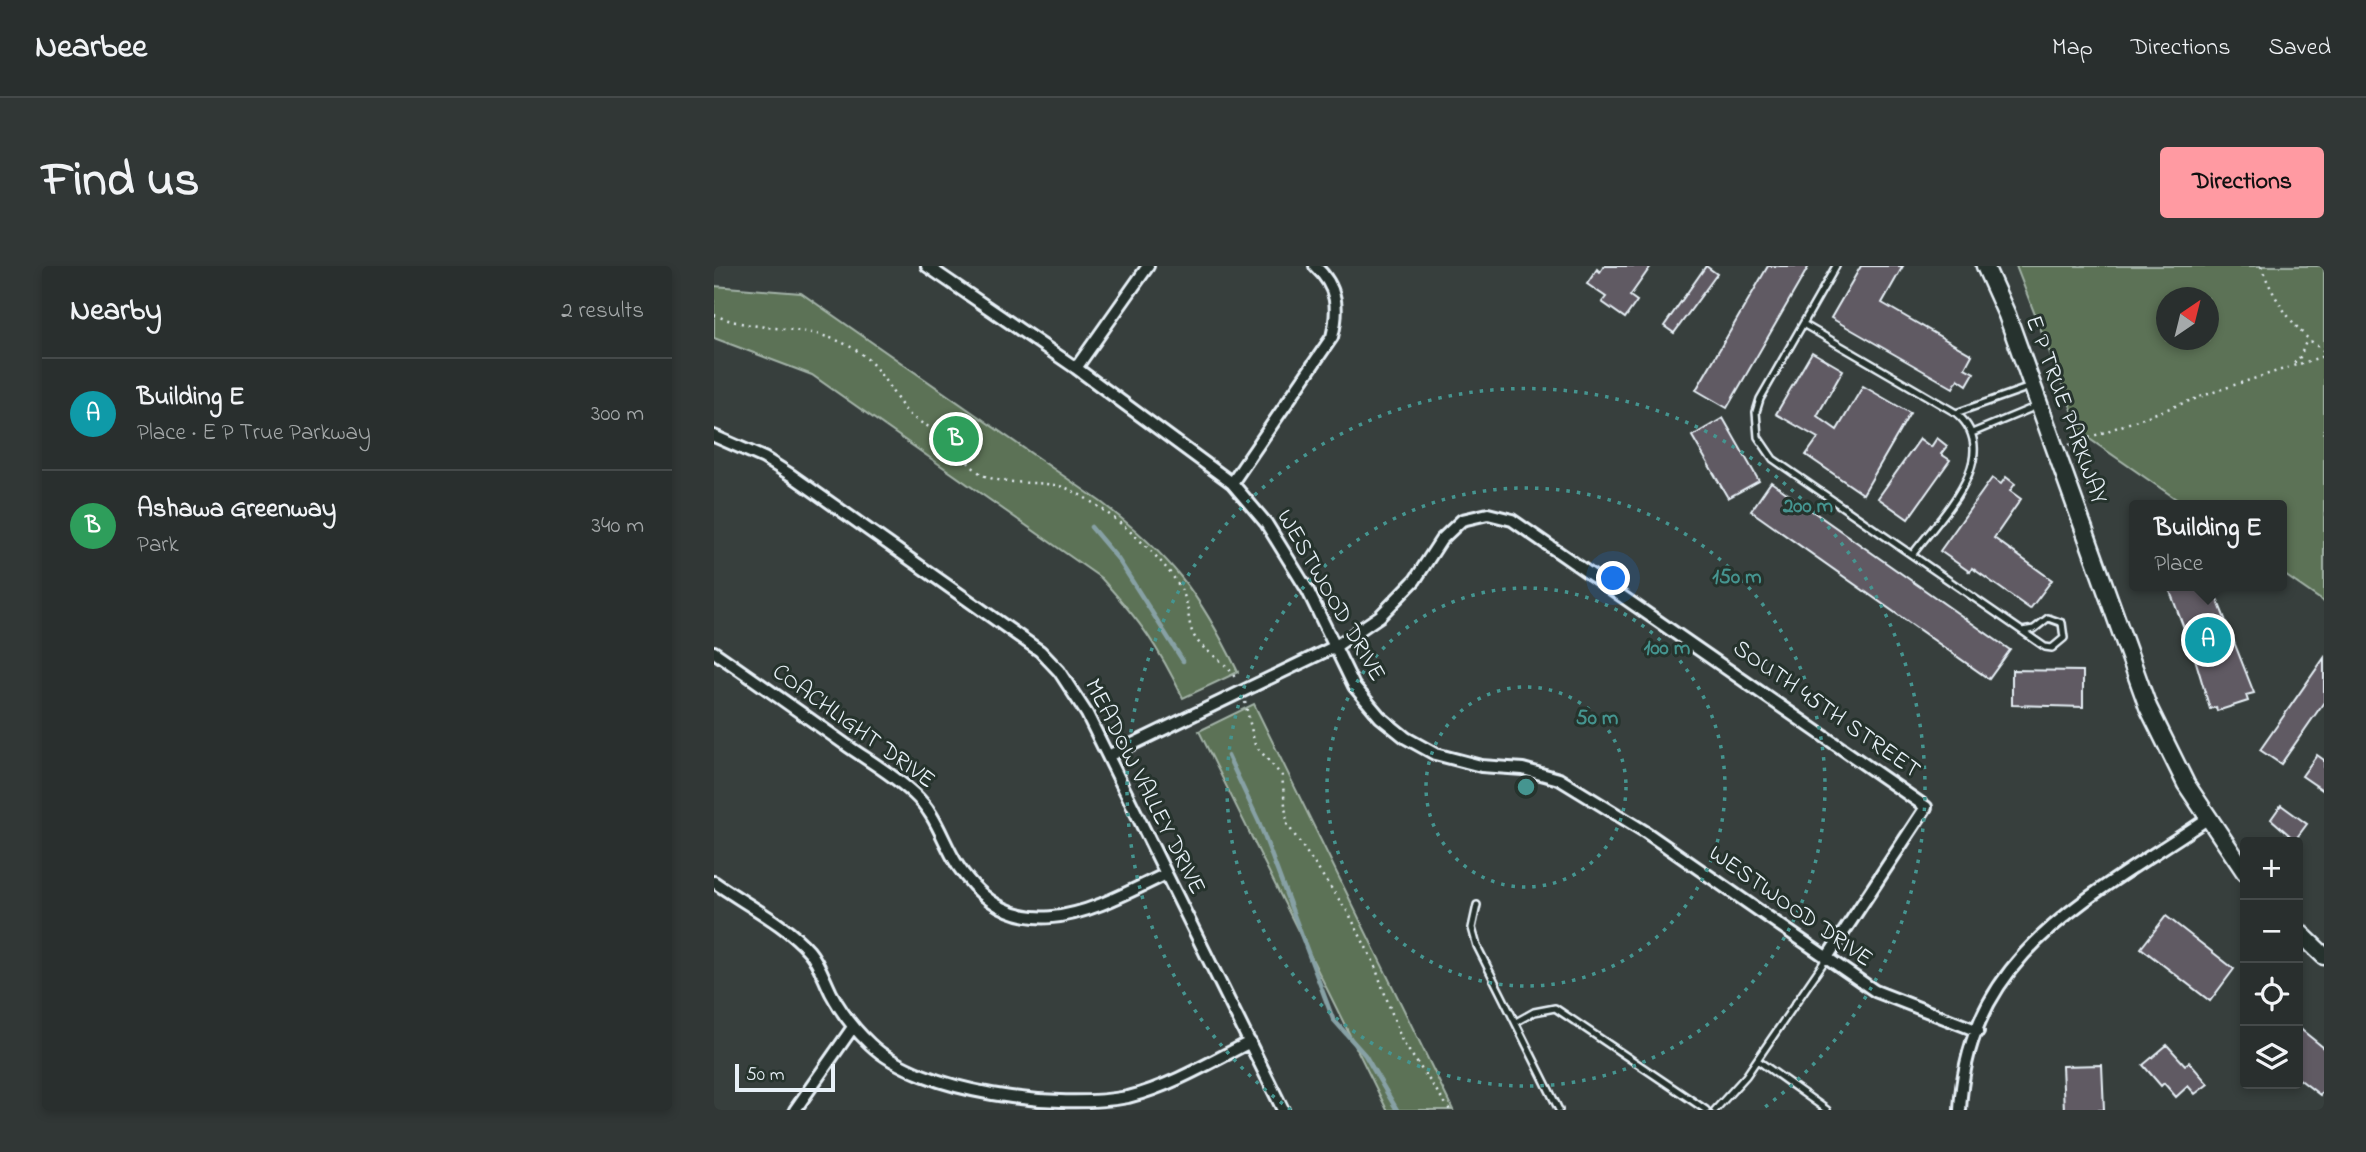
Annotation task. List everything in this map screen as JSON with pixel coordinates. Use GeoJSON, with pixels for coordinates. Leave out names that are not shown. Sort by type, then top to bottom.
{"type":"FeatureCollection","features":[{"type":"Feature","properties":{"kind":"main road","name":"E P TRUE PARKWAY"},"geometry":{"type":"LineString","coordinates":[[1985,266],[2033,386],[2148,706],[2166,746],[2207,819],[2240,865]]}},
{"type":"Feature","properties":{"kind":"main road"},"geometry":{"type":"LineString","coordinates":[[2303,936],[2324,956]]}},
{"type":"Feature","properties":{"kind":"street","name":"WESTWOOD DRIVE"},"geometry":{"type":"LineString","coordinates":[[927,266],[1076,368],[1231,483],[1266,523],[1308,591],[1354,686],[1380,717],[1406,738],[1435,754],[1481,766],[1523,768],[1559,779],[1634,824],[1875,991],[1978,1031]]}},
{"type":"Feature","properties":{"kind":"street"},"geometry":{"type":"LineString","coordinates":[[1076,368],[1148,266]]}},
{"type":"Feature","properties":{"kind":"street"},"geometry":{"type":"LineString","coordinates":[[1231,483],[1332,337],[1338,314],[1336,297],[1324,274],[1315,266]]}},
{"type":"Feature","properties":{"kind":"street","name":"MEADOW VALLEY DRIVE"},"geometry":{"type":"LineString","coordinates":[[714,436],[764,458],[791,475],[1040,651],[1074,692],[1108,756],[1283,1110]]}},
{"type":"Feature","properties":{"kind":"street","name":"SOUTH 45TH STREET"},"geometry":{"type":"LineString","coordinates":[[1108,756],[1336,646],[1380,616],[1415,580],[1441,540],[1462,520],[1488,514],[1512,520],[1926,807],[1826,959]]}},
{"type":"Feature","properties":{"kind":"street","name":"COACHLIGHT DRIVE"},"geometry":{"type":"LineString","coordinates":[[714,652],[913,792],[939,825],[966,878],[995,902],[1031,916],[1070,916],[1099,906],[1166,874]]}},
{"type":"Feature","properties":{"kind":"street"},"geometry":{"type":"LineString","coordinates":[[1960,1110],[1964,1076],[1978,1031],[1992,998],[2013,966],[2049,927],[2070,909],[2207,819]]}},
{"type":"Feature","properties":{"kind":"street"},"geometry":{"type":"LineString","coordinates":[[716,886],[807,949],[853,1027],[888,1059],[931,1081],[962,1090],[1075,1103],[1101,1102],[1148,1091],[1250,1042]]}},
{"type":"Feature","properties":{"kind":"street"},"geometry":{"type":"LineString","coordinates":[[795,1110],[853,1027]]}},
{"type":"Feature","properties":{"kind":"lane"},"geometry":{"type":"LineString","coordinates":[[1836,266],[1760,399],[1756,412],[1758,437],[1773,458],[2045,647],[2059,645],[2065,630],[2055,618],[2048,618],[2034,629],[2022,631]]}},
{"type":"Feature","properties":{"kind":"lane"},"geometry":{"type":"LineString","coordinates":[[1803,324],[1955,412],[1972,433],[1976,450],[1970,474],[1912,555]]}},
{"type":"Feature","properties":{"kind":"lane"},"geometry":{"type":"LineString","coordinates":[[1955,412],[2033,386]]}},
{"type":"Feature","properties":{"kind":"lane"},"geometry":{"type":"LineString","coordinates":[[1972,433],[2040,405]]}},
{"type":"Feature","properties":{"kind":"lane"},"geometry":{"type":"LineString","coordinates":[[1477,905],[1472,928],[1478,946],[1559,1110]]}},
{"type":"Feature","properties":{"kind":"lane"},"geometry":{"type":"LineString","coordinates":[[1715,1110],[1757,1060],[1826,959]]}},
{"type":"Feature","properties":{"kind":"lane"},"geometry":{"type":"LineString","coordinates":[[1516,1022],[1534,1012],[1555,1008],[1706,1110]]}},
{"type":"Feature","properties":{"kind":"lane"},"geometry":{"type":"LineString","coordinates":[[1757,1060],[1828,1110]]}},
{"type":"Feature","properties":{"kind":"path"},"geometry":{"type":"LineString","coordinates":[[2261,266],[2279,301],[2307,338],[2324,351]]}},
{"type":"Feature","properties":{"kind":"path"},"geometry":{"type":"LineString","coordinates":[[714,315],[754,326],[814,331],[840,342],[873,365],[917,422],[945,437],[982,474],[1062,487],[1118,521],[1151,553],[1181,591],[1196,639],[1228,667],[1241,692],[1255,745],[1282,776],[1287,824],[1345,907],[1373,961],[1393,1023],[1405,1048],[1450,1110]]}},
{"type":"Feature","properties":{"kind":"path"},"geometry":{"type":"LineString","coordinates":[[2292,364],[2300,357],[2307,338]]}},
{"type":"Feature","properties":{"kind":"path"},"geometry":{"type":"LineString","coordinates":[[2055,450],[2292,364],[2324,356]]}},
{"type":"Feature","properties":{"kind":"green space"},"geometry":{"type":"Polygon","coordinates":[[[2016,266],[2324,266],[2324,602],[2287,576],[2287,500],[2178,500],[2081,433],[2016,266]]]}},
{"type":"Feature","properties":{"kind":"green space"},"geometry":{"type":"Polygon","coordinates":[[[714,286],[801,293],[1101,502],[1146,540],[1181,577],[1210,619],[1238,672],[1183,698],[1147,635],[1101,578],[812,375],[714,338],[714,286]]]}},
{"type":"Feature","properties":{"kind":"green space"},"geometry":{"type":"Polygon","coordinates":[[[1254,704],[1453,1110],[1387,1110],[1199,731],[1254,704]]]}},
{"type":"Feature","properties":{"kind":"building"},"geometry":{"type":"Polygon","coordinates":[[[1604,266],[1651,266],[1630,296],[1637,301],[1625,318],[1602,302],[1606,297],[1587,284],[1597,269],[1600,272],[1604,266]]]}},
{"type":"Feature","properties":{"kind":"building"},"geometry":{"type":"Polygon","coordinates":[[[1706,266],[1717,274],[1674,333],[1664,326],[1706,266]]]}},
{"type":"Feature","properties":{"kind":"building"},"geometry":{"type":"Polygon","coordinates":[[[1768,266],[1809,266],[1727,408],[1696,390],[1768,266]]]}},
{"type":"Feature","properties":{"kind":"building"},"geometry":{"type":"Polygon","coordinates":[[[1861,266],[1903,266],[1882,303],[1972,355],[1965,368],[1974,373],[1967,385],[1958,379],[1953,388],[1831,318],[1861,266]]]}},
{"type":"Feature","properties":{"kind":"building"},"geometry":{"type":"Polygon","coordinates":[[[1812,352],[1843,370],[1817,416],[1837,430],[1863,386],[1910,413],[1863,494],[1806,455],[1818,438],[1776,414],[1812,352]]]}},
{"type":"Feature","properties":{"kind":"building"},"geometry":{"type":"Polygon","coordinates":[[[1723,418],[1759,481],[1728,498],[1692,436],[1723,418]]]}},
{"type":"Feature","properties":{"kind":"building"},"geometry":{"type":"Polygon","coordinates":[[[1937,438],[1947,446],[1941,454],[1950,460],[1908,519],[1878,498],[1920,439],[1931,447],[1937,438]]]}},
{"type":"Feature","properties":{"kind":"building"},"geometry":{"type":"Polygon","coordinates":[[[2006,477],[2015,484],[2010,491],[2021,499],[1994,538],[2052,580],[2030,609],[1972,568],[1970,572],[1940,551],[1992,478],[2001,484],[2006,477]]]}},
{"type":"Feature","properties":{"kind":"building"},"geometry":{"type":"Polygon","coordinates":[[[1771,482],[2010,650],[1989,679],[1751,511],[1771,482]]]}},
{"type":"Feature","properties":{"kind":"building"},"geometry":{"type":"Polygon","coordinates":[[[2170,591],[2214,591],[2254,693],[2246,695],[2248,701],[2217,711],[2216,707],[2210,709],[2193,652],[2170,591]]]}},
{"type":"Feature","properties":{"kind":"building"},"geometry":{"type":"Polygon","coordinates":[[[2324,658],[2324,702],[2281,764],[2260,750],[2324,658]]]}},
{"type":"Feature","properties":{"kind":"building"},"geometry":{"type":"Polygon","coordinates":[[[2012,670],[2083,671],[2083,707],[2012,705],[2012,670]]]}},
{"type":"Feature","properties":{"kind":"building"},"geometry":{"type":"Polygon","coordinates":[[[2317,755],[2324,760],[2324,791],[2302,776],[2317,755]]]}},
{"type":"Feature","properties":{"kind":"building"},"geometry":{"type":"Polygon","coordinates":[[[2281,805],[2307,824],[2297,837],[2292,837],[2271,819],[2281,805]]]}},
{"type":"Feature","properties":{"kind":"building"},"geometry":{"type":"Polygon","coordinates":[[[2166,916],[2234,969],[2210,1001],[2141,948],[2166,916]]]}},
{"type":"Feature","properties":{"kind":"building"},"geometry":{"type":"Polygon","coordinates":[[[2303,1031],[2324,1048],[2324,1089],[2320,1095],[2303,1082],[2303,1031]]]}},
{"type":"Feature","properties":{"kind":"building"},"geometry":{"type":"Polygon","coordinates":[[[2167,1045],[2185,1065],[2189,1062],[2208,1084],[2195,1094],[2188,1086],[2176,1097],[2164,1083],[2161,1086],[2143,1065],[2167,1045]]]}},
{"type":"Feature","properties":{"kind":"building"},"geometry":{"type":"Polygon","coordinates":[[[2102,1065],[2104,1110],[2064,1110],[2062,1066],[2102,1065]]]}},
{"type":"Feature","properties":{"kind":"waterway"},"geometry":{"type":"LineString","coordinates":[[1091,527],[1118,559],[1183,661]]}},
{"type":"Feature","properties":{"kind":"waterway"},"geometry":{"type":"LineString","coordinates":[[1228,756],[1259,822],[1333,1019],[1365,1055],[1397,1110]]}},
{"type":"Feature","properties":{"kind":"place","name":"Ashawa Greenway"},"geometry":{"type":"Point","coordinates":[956,439]}},
{"type":"Feature","properties":{"kind":"place","name":"Building E"},"geometry":{"type":"Point","coordinates":[2208,640]}}]}
